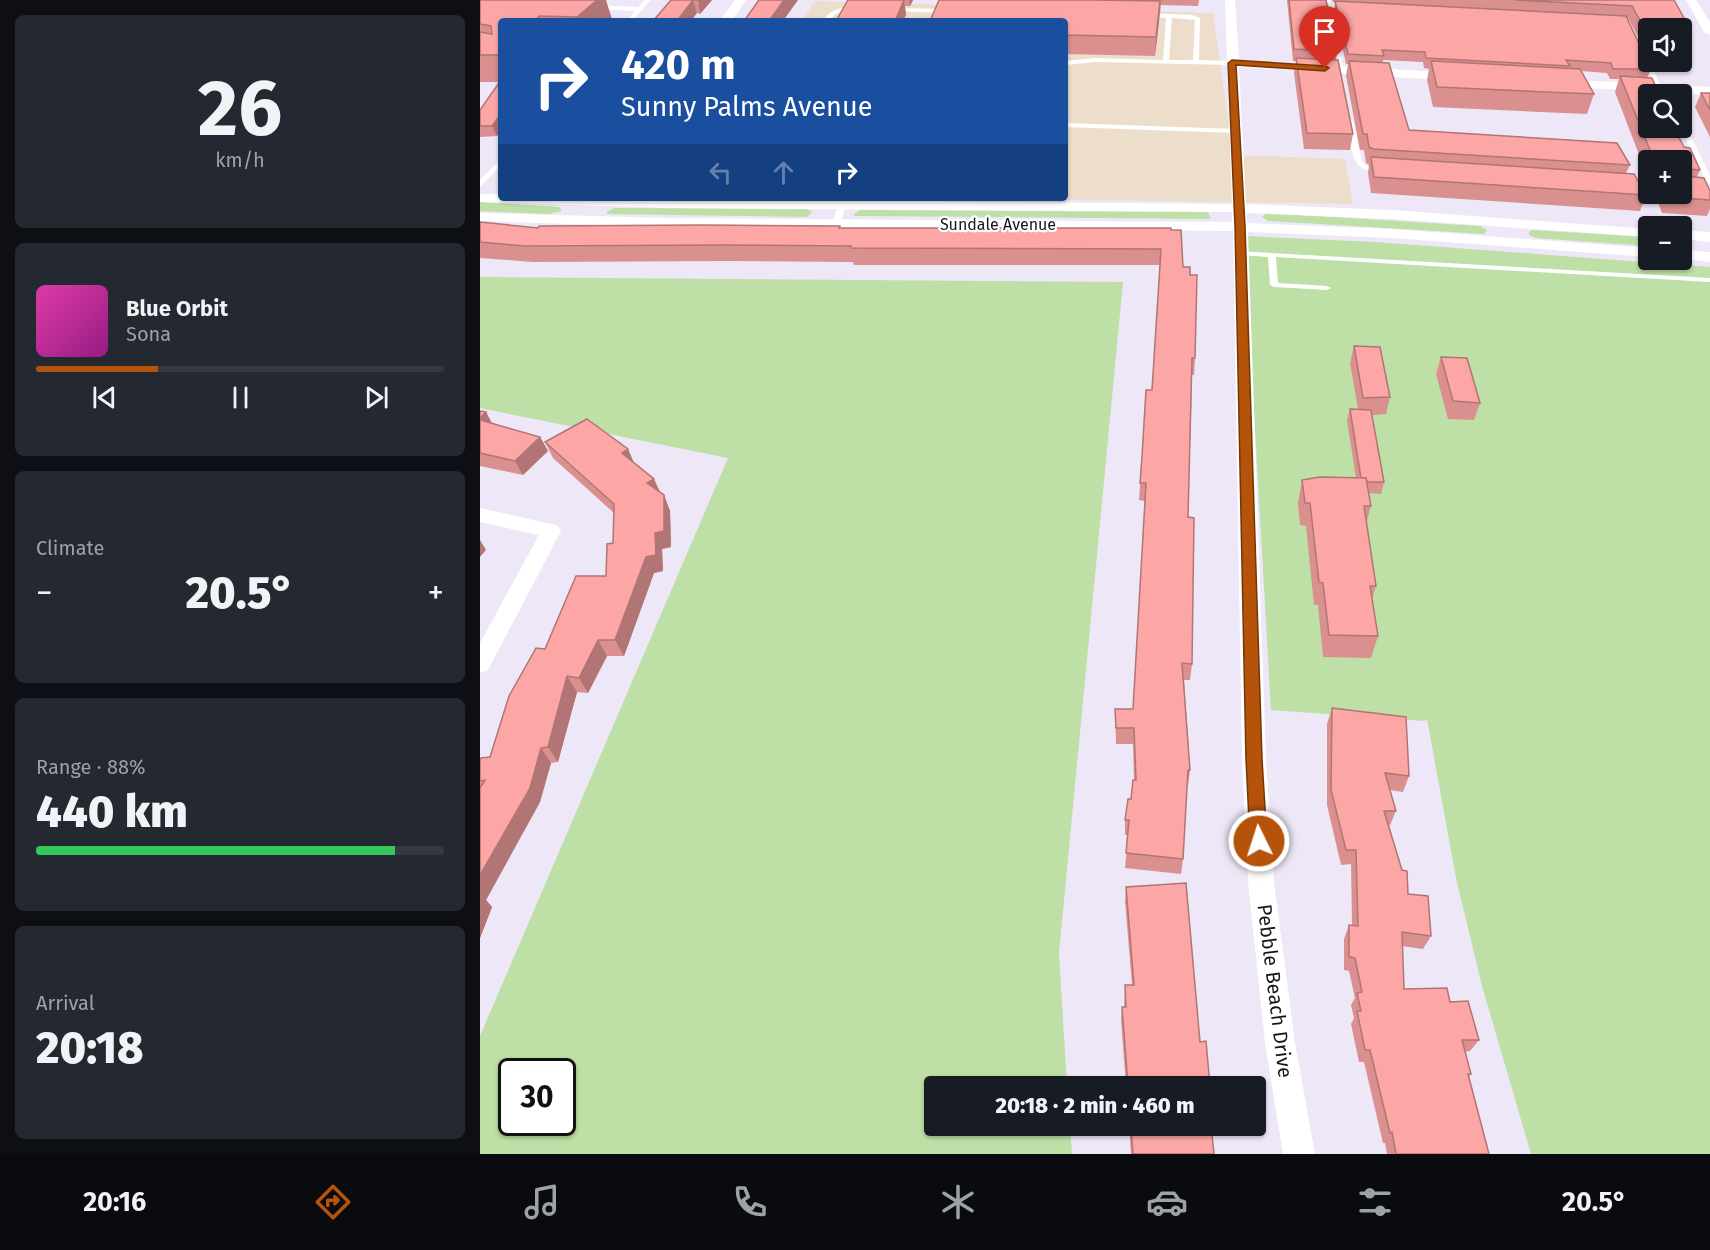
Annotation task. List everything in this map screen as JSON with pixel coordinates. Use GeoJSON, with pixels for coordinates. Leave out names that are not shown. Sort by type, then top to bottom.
{"type":"FeatureCollection","features":[{"type":"Feature","properties":{"kind":"street"},"geometry":{"type":"LineString","coordinates":[[728,18],[741,0]]}},
{"type":"Feature","properties":{"kind":"street","name":"Pebble Beach Drive"},"geometry":{"type":"LineString","coordinates":[[1230,0],[1239,217],[1254,759],[1260,870],[1280,1043],[1299,1154]]}},
{"type":"Feature","properties":{"kind":"street"},"geometry":{"type":"LineString","coordinates":[[1691,0],[1710,32]]}},
{"type":"Feature","properties":{"kind":"street"},"geometry":{"type":"LineString","coordinates":[[1232,63],[1341,74],[1471,78]]}},
{"type":"Feature","properties":{"kind":"street"},"geometry":{"type":"LineString","coordinates":[[1542,82],[1638,88]]}},
{"type":"Feature","properties":{"kind":"street"},"geometry":{"type":"LineString","coordinates":[[1692,91],[1710,91]]}},
{"type":"Feature","properties":{"kind":"street","name":"Sundale Avenue"},"geometry":{"type":"LineString","coordinates":[[480,198],[498,198]]}},
{"type":"Feature","properties":{"kind":"street"},"geometry":{"type":"LineString","coordinates":[[579,220],[591,201]]}},
{"type":"Feature","properties":{"kind":"street","name":"Sundale Avenue"},"geometry":{"type":"LineString","coordinates":[[718,201],[844,202],[1239,217],[1512,224],[1638,232]]}},
{"type":"Feature","properties":{"kind":"street","name":"Sundale Avenue"},"geometry":{"type":"LineString","coordinates":[[480,217],[836,223],[1239,217],[1516,243],[1638,251]]}},
{"type":"Feature","properties":{"kind":"street"},"geometry":{"type":"LineString","coordinates":[[1512,224],[1516,243]]}},
{"type":"Feature","properties":{"kind":"street"},"geometry":{"type":"LineString","coordinates":[[1692,236],[1710,237]]}},
{"type":"Feature","properties":{"kind":"street"},"geometry":{"type":"LineString","coordinates":[[1692,256],[1710,257]]}},
{"type":"Feature","properties":{"kind":"street"},"geometry":{"type":"LineString","coordinates":[[480,515],[551,531],[480,664]]}},
{"type":"Feature","properties":{"kind":"lane"},"geometry":{"type":"LineString","coordinates":[[575,0],[611,8],[639,9]]}},
{"type":"Feature","properties":{"kind":"lane"},"geometry":{"type":"LineString","coordinates":[[631,18],[648,0]]}},
{"type":"Feature","properties":{"kind":"lane"},"geometry":{"type":"LineString","coordinates":[[1341,74],[1328,3],[1352,7]]}},
{"type":"Feature","properties":{"kind":"lane"},"geometry":{"type":"LineString","coordinates":[[828,18],[831,12],[839,9],[868,9]]}},
{"type":"Feature","properties":{"kind":"lane"},"geometry":{"type":"LineString","coordinates":[[880,9],[961,11]]}},
{"type":"Feature","properties":{"kind":"lane"},"geometry":{"type":"LineString","coordinates":[[934,18],[938,11]]}},
{"type":"Feature","properties":{"kind":"lane"},"geometry":{"type":"LineString","coordinates":[[1143,15],[1198,19],[1196,62]]}},
{"type":"Feature","properties":{"kind":"lane"},"geometry":{"type":"LineString","coordinates":[[1166,62],[1170,16]]}},
{"type":"Feature","properties":{"kind":"lane"},"geometry":{"type":"LineString","coordinates":[[1068,63],[1095,60],[1232,63]]}},
{"type":"Feature","properties":{"kind":"lane"},"geometry":{"type":"LineString","coordinates":[[1348,111],[1359,163],[1367,169],[1388,171]]}},
{"type":"Feature","properties":{"kind":"lane"},"geometry":{"type":"LineString","coordinates":[[1068,125],[1235,131]]}},
{"type":"Feature","properties":{"kind":"lane"},"geometry":{"type":"LineString","coordinates":[[1688,138],[1710,182]]}},
{"type":"Feature","properties":{"kind":"lane"},"geometry":{"type":"LineString","coordinates":[[480,184],[498,164]]}},
{"type":"Feature","properties":{"kind":"lane"},"geometry":{"type":"LineString","coordinates":[[1617,185],[1638,186]]}},
{"type":"Feature","properties":{"kind":"lane"},"geometry":{"type":"LineString","coordinates":[[836,223],[844,202]]}},
{"type":"Feature","properties":{"kind":"lane"},"geometry":{"type":"LineString","coordinates":[[1240,253],[1710,280]]}},
{"type":"Feature","properties":{"kind":"lane"},"geometry":{"type":"LineString","coordinates":[[1272,255],[1274,285],[1327,288]]}},
{"type":"Feature","properties":{"kind":"shaded area"},"geometry":{"type":"Polygon","coordinates":[[[815,1],[1213,13],[1233,155],[1345,159],[1353,204],[1068,200],[1068,18],[804,18],[815,1]]]}},
{"type":"Feature","properties":{"kind":"green space"},"geometry":{"type":"Polygon","coordinates":[[[480,202],[559,207],[562,211],[549,214],[480,211],[480,202]]]}},
{"type":"Feature","properties":{"kind":"green space"},"geometry":{"type":"Polygon","coordinates":[[[614,208],[807,209],[812,212],[807,217],[607,214],[614,208]]]}},
{"type":"Feature","properties":{"kind":"green space"},"geometry":{"type":"Polygon","coordinates":[[[860,210],[1208,212],[1211,219],[855,216],[854,214],[860,210]]]}},
{"type":"Feature","properties":{"kind":"green space"},"geometry":{"type":"Polygon","coordinates":[[[1267,213],[1480,226],[1487,230],[1484,234],[1268,221],[1262,217],[1267,213]]]}},
{"type":"Feature","properties":{"kind":"green space"},"geometry":{"type":"Polygon","coordinates":[[[1532,230],[1638,236],[1638,245],[1536,238],[1529,235],[1532,230]]]}},
{"type":"Feature","properties":{"kind":"green space"},"geometry":{"type":"Polygon","coordinates":[[[1244,236],[1375,242],[1638,262],[1638,270],[1692,270],[1692,266],[1710,267],[1710,1154],[1531,1154],[1482,986],[1456,878],[1427,719],[1425,721],[1271,710],[1244,236]]]}},
{"type":"Feature","properties":{"kind":"green space"},"geometry":{"type":"Polygon","coordinates":[[[480,277],[1123,282],[1059,953],[1066,1076],[924,1076],[924,1136],[1071,1136],[1072,1154],[480,1154],[480,1036],[728,458],[480,408],[480,277]]]}},
{"type":"Feature","properties":{"kind":"building"},"geometry":{"type":"Polygon","coordinates":[[[480,0],[597,0],[577,17],[498,18],[498,55],[480,55],[480,32],[492,34],[491,26],[480,24],[480,0]]]}},
{"type":"Feature","properties":{"kind":"building"},"geometry":{"type":"Polygon","coordinates":[[[671,0],[693,0],[679,18],[656,18],[671,0]]]}},
{"type":"Feature","properties":{"kind":"building"},"geometry":{"type":"Polygon","coordinates":[[[759,0],[784,0],[771,18],[746,18],[759,0]]]}},
{"type":"Feature","properties":{"kind":"building"},"geometry":{"type":"Polygon","coordinates":[[[848,0],[904,0],[896,18],[838,18],[848,0]]]}},
{"type":"Feature","properties":{"kind":"building"},"geometry":{"type":"Polygon","coordinates":[[[939,0],[1160,1],[1156,37],[1068,35],[1068,18],[931,18],[939,0]]]}},
{"type":"Feature","properties":{"kind":"building"},"geometry":{"type":"Polygon","coordinates":[[[1289,0],[1326,0],[1337,51],[1294,49],[1289,0]]]}},
{"type":"Feature","properties":{"kind":"building"},"geometry":{"type":"Polygon","coordinates":[[[1515,0],[1674,0],[1684,18],[1639,18],[1632,6],[1515,0]]]}},
{"type":"Feature","properties":{"kind":"building"},"geometry":{"type":"Polygon","coordinates":[[[1335,1],[1626,16],[1638,41],[1638,69],[1613,69],[1611,63],[1566,60],[1570,66],[1426,58],[1425,52],[1382,50],[1384,56],[1348,54],[1335,1]]]}},
{"type":"Feature","properties":{"kind":"building"},"geometry":{"type":"Polygon","coordinates":[[[1296,58],[1338,60],[1353,134],[1307,133],[1296,58]]]}},
{"type":"Feature","properties":{"kind":"building"},"geometry":{"type":"Polygon","coordinates":[[[1349,61],[1389,63],[1409,130],[1617,143],[1630,165],[1373,149],[1369,147],[1367,134],[1363,134],[1349,61]]]}},
{"type":"Feature","properties":{"kind":"building"},"geometry":{"type":"Polygon","coordinates":[[[1431,61],[1580,69],[1594,94],[1437,87],[1431,61]]]}},
{"type":"Feature","properties":{"kind":"building"},"geometry":{"type":"Polygon","coordinates":[[[1620,76],[1652,78],[1655,84],[1638,84],[1638,120],[1620,76]]]}},
{"type":"Feature","properties":{"kind":"building"},"geometry":{"type":"Polygon","coordinates":[[[498,84],[498,118],[492,126],[480,126],[480,110],[498,84]]]}},
{"type":"Feature","properties":{"kind":"building"},"geometry":{"type":"Polygon","coordinates":[[[1701,93],[1710,93],[1710,110],[1701,93]]]}},
{"type":"Feature","properties":{"kind":"building"},"geometry":{"type":"Polygon","coordinates":[[[1645,138],[1679,138],[1684,147],[1691,150],[1650,150],[1645,138]]]}},
{"type":"Feature","properties":{"kind":"building"},"geometry":{"type":"Polygon","coordinates":[[[1692,152],[1700,170],[1692,169],[1692,152]]]}},
{"type":"Feature","properties":{"kind":"building"},"geometry":{"type":"Polygon","coordinates":[[[1371,157],[1634,174],[1638,181],[1638,194],[1374,177],[1371,157]]]}},
{"type":"Feature","properties":{"kind":"building"},"geometry":{"type":"Polygon","coordinates":[[[1692,177],[1704,178],[1710,191],[1710,200],[1692,199],[1692,177]]]}},
{"type":"Feature","properties":{"kind":"building"},"geometry":{"type":"Polygon","coordinates":[[[480,222],[538,228],[539,226],[703,225],[840,226],[839,228],[1171,228],[1171,230],[1181,230],[1183,267],[1190,267],[1190,275],[1197,275],[1195,358],[1192,358],[1188,517],[1194,518],[1192,664],[1182,663],[1190,770],[1188,770],[1183,859],[1126,853],[1129,820],[1125,820],[1133,780],[1136,780],[1134,728],[1116,728],[1115,709],[1133,709],[1146,483],[1140,483],[1146,390],[1152,390],[1161,249],[851,248],[851,246],[723,245],[525,246],[480,242],[480,222]]]}},
{"type":"Feature","properties":{"kind":"building"},"geometry":{"type":"Polygon","coordinates":[[[1354,346],[1380,347],[1390,397],[1363,398],[1354,346]]]}},
{"type":"Feature","properties":{"kind":"building"},"geometry":{"type":"Polygon","coordinates":[[[1441,357],[1467,358],[1480,403],[1453,401],[1441,357]]]}},
{"type":"Feature","properties":{"kind":"building"},"geometry":{"type":"Polygon","coordinates":[[[1350,409],[1371,410],[1384,482],[1367,482],[1366,478],[1361,478],[1350,409]]]}},
{"type":"Feature","properties":{"kind":"building"},"geometry":{"type":"Polygon","coordinates":[[[587,419],[628,449],[622,453],[654,479],[647,483],[664,495],[664,531],[655,533],[656,555],[646,557],[615,640],[598,640],[579,678],[567,676],[548,747],[541,748],[530,788],[480,875],[480,788],[485,780],[480,781],[480,760],[490,757],[509,696],[536,648],[545,649],[576,576],[606,576],[607,544],[613,543],[614,504],[545,442],[587,419]]]}},
{"type":"Feature","properties":{"kind":"building"},"geometry":{"type":"Polygon","coordinates":[[[480,420],[540,437],[515,461],[480,453],[480,420]]]}},
{"type":"Feature","properties":{"kind":"building"},"geometry":{"type":"Polygon","coordinates":[[[1320,477],[1366,478],[1371,506],[1364,506],[1376,586],[1370,586],[1378,636],[1329,635],[1323,583],[1319,582],[1310,503],[1305,503],[1302,480],[1320,477]]]}},
{"type":"Feature","properties":{"kind":"building"},"geometry":{"type":"Polygon","coordinates":[[[1332,708],[1406,717],[1409,776],[1385,773],[1396,811],[1384,811],[1402,870],[1407,871],[1408,894],[1428,896],[1431,936],[1402,932],[1404,989],[1447,988],[1450,1002],[1468,1001],[1479,1040],[1462,1040],[1471,1074],[1468,1074],[1489,1154],[1396,1154],[1370,1050],[1365,1050],[1357,1011],[1361,1011],[1357,993],[1362,992],[1355,958],[1349,957],[1349,925],[1358,926],[1356,850],[1346,850],[1331,790],[1332,708]]]}},
{"type":"Feature","properties":{"kind":"building"},"geometry":{"type":"Polygon","coordinates":[[[1186,883],[1200,1042],[1206,1041],[1209,1076],[1127,1076],[1122,1007],[1126,1007],[1125,985],[1134,985],[1126,887],[1186,883]]]}},
{"type":"Feature","properties":{"kind":"building"},"geometry":{"type":"Polygon","coordinates":[[[1132,1136],[1212,1136],[1214,1154],[1133,1154],[1132,1136]]]}},
{"type":"Feature","properties":{"kind":"route"},"geometry":{"type":"LineString","coordinates":[[1259,841],[1254,759],[1240,226],[1232,63],[1325,68]]}}]}
